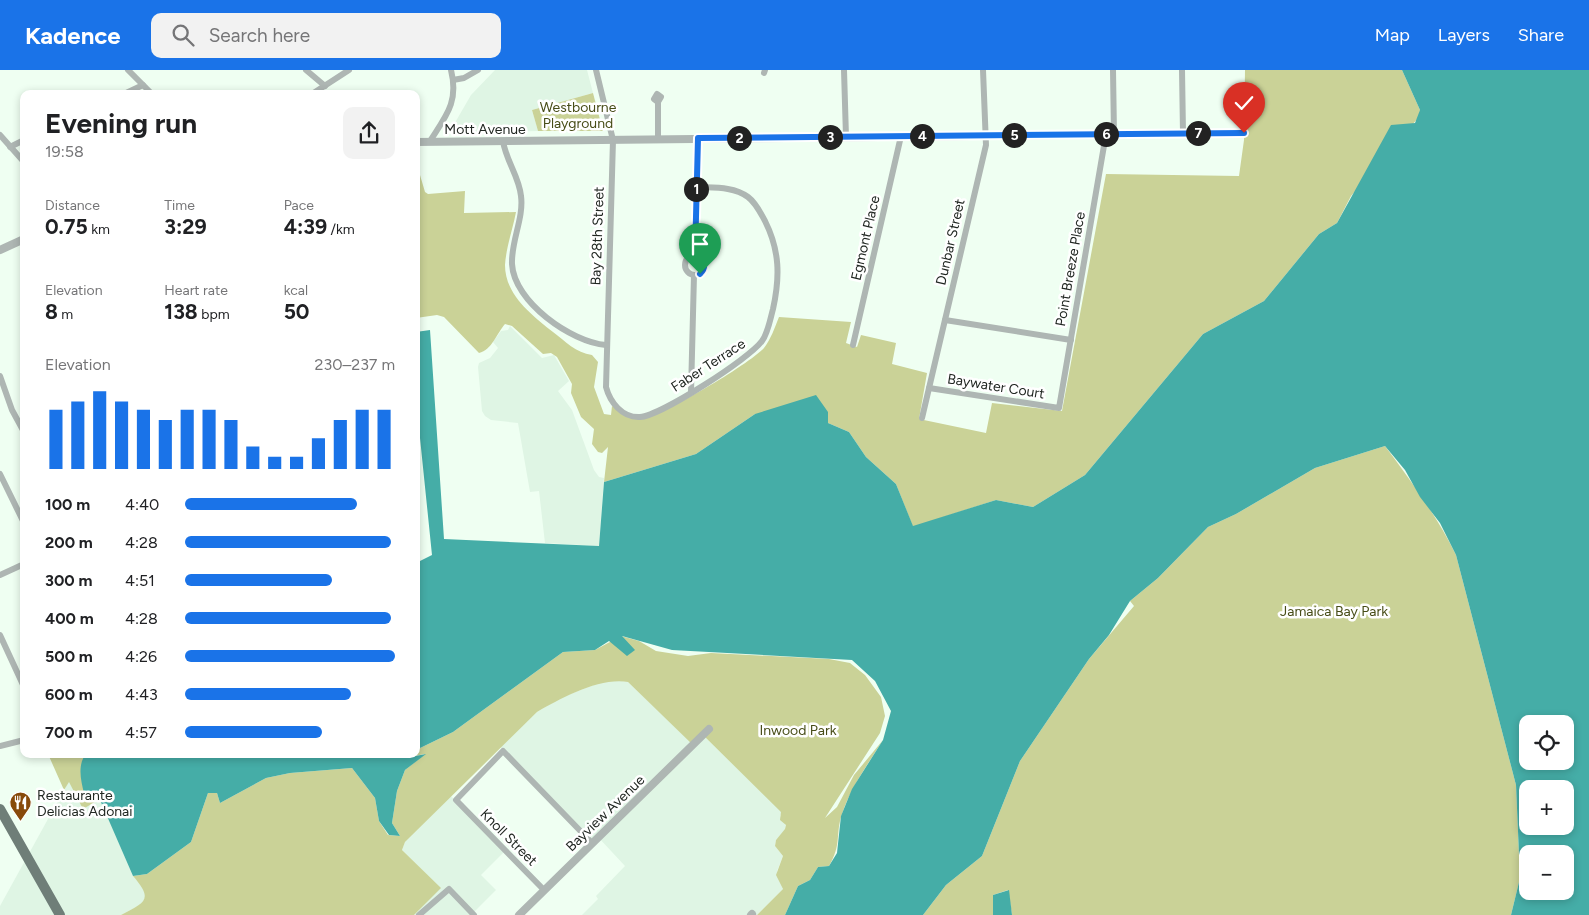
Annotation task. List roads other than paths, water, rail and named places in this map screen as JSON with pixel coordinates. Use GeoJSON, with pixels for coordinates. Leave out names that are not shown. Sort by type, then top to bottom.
{"type":"FeatureCollection","features":[{"type":"Feature","properties":{"kind":"main road"},"geometry":{"type":"LineString","coordinates":[[0,809],[60,915]]}},
{"type":"Feature","properties":{"kind":"street"},"geometry":{"type":"LineString","coordinates":[[128,70],[148,90]]}},
{"type":"Feature","properties":{"kind":"street"},"geometry":{"type":"LineString","coordinates":[[306,70],[325,86]]}},
{"type":"Feature","properties":{"kind":"street"},"geometry":{"type":"LineString","coordinates":[[318,90],[349,70]]}},
{"type":"Feature","properties":{"kind":"street"},"geometry":{"type":"LineString","coordinates":[[430,141],[448,116],[453,93],[451,70]]}},
{"type":"Feature","properties":{"kind":"street"},"geometry":{"type":"LineString","coordinates":[[453,80],[464,78],[478,70]]}},
{"type":"Feature","properties":{"kind":"street","name":"Bay 28th Street"},"geometry":{"type":"LineString","coordinates":[[596,70],[613,140],[606,345],[606,386],[613,403]]}},
{"type":"Feature","properties":{"kind":"street"},"geometry":{"type":"LineString","coordinates":[[844,70],[846,137]]}},
{"type":"Feature","properties":{"kind":"street","name":"Dunbar Street"},"geometry":{"type":"LineString","coordinates":[[922,418],[986,145],[983,70]]}},
{"type":"Feature","properties":{"kind":"street","name":"Point Breeze Place"},"geometry":{"type":"LineString","coordinates":[[1059,408],[1070,340],[1110,134],[1112,70]]}},
{"type":"Feature","properties":{"kind":"street"},"geometry":{"type":"LineString","coordinates":[[1182,70],[1182,133]]}},
{"type":"Feature","properties":{"kind":"street"},"geometry":{"type":"LineString","coordinates":[[132,90],[143,85]]}},
{"type":"Feature","properties":{"kind":"street"},"geometry":{"type":"LineString","coordinates":[[658,102],[658,140]]}},
{"type":"Feature","properties":{"kind":"street","name":"Mott Avenue"},"geometry":{"type":"LineString","coordinates":[[420,142],[1244,133]]}},
{"type":"Feature","properties":{"kind":"street"},"geometry":{"type":"LineString","coordinates":[[0,135],[20,158]]}},
{"type":"Feature","properties":{"kind":"street","name":"Egmont Place"},"geometry":{"type":"LineString","coordinates":[[853,345],[901,136]]}},
{"type":"Feature","properties":{"kind":"street"},"geometry":{"type":"LineString","coordinates":[[695,256],[698,138]]}},
{"type":"Feature","properties":{"kind":"street"},"geometry":{"type":"LineString","coordinates":[[503,141],[504,152],[520,187],[522,199],[512,265],[518,284],[528,298],[560,327],[586,342],[606,345]]}},
{"type":"Feature","properties":{"kind":"street"},"geometry":{"type":"LineString","coordinates":[[10,147],[20,142]]}},
{"type":"Feature","properties":{"kind":"street","name":"Faber Terrace"},"geometry":{"type":"LineString","coordinates":[[613,403],[628,414],[641,417],[658,411],[738,363],[763,340],[771,319],[779,274],[778,258],[772,234],[753,201],[732,190],[696,187]]}},
{"type":"Feature","properties":{"kind":"street"},"geometry":{"type":"LineString","coordinates":[[0,250],[20,241]]}},
{"type":"Feature","properties":{"kind":"street"},"geometry":{"type":"LineString","coordinates":[[695,256],[703,260],[705,266],[702,272],[694,275],[686,270],[685,264],[688,258],[695,256]]}},
{"type":"Feature","properties":{"kind":"street"},"geometry":{"type":"LineString","coordinates":[[691,392],[694,275]]}},
{"type":"Feature","properties":{"kind":"street"},"geometry":{"type":"LineString","coordinates":[[945,320],[1070,340]]}},
{"type":"Feature","properties":{"kind":"street"},"geometry":{"type":"LineString","coordinates":[[0,376],[12,410],[20,425]]}},
{"type":"Feature","properties":{"kind":"street","name":"Baywater Court"},"geometry":{"type":"LineString","coordinates":[[929,388],[1059,408]]}},
{"type":"Feature","properties":{"kind":"street"},"geometry":{"type":"LineString","coordinates":[[0,474],[20,515]]}},
{"type":"Feature","properties":{"kind":"street"},"geometry":{"type":"LineString","coordinates":[[0,574],[20,566]]}},
{"type":"Feature","properties":{"kind":"street"},"geometry":{"type":"LineString","coordinates":[[0,635],[20,678]]}},
{"type":"Feature","properties":{"kind":"street","name":"Bayview Avenue"},"geometry":{"type":"LineString","coordinates":[[519,915],[709,729]]}},
{"type":"Feature","properties":{"kind":"street"},"geometry":{"type":"LineString","coordinates":[[0,746],[20,741]]}},
{"type":"Feature","properties":{"kind":"street","name":"Knoll Street"},"geometry":{"type":"LineString","coordinates":[[544,890],[456,800],[503,751],[592,843]]}},
{"type":"Feature","properties":{"kind":"street"},"geometry":{"type":"LineString","coordinates":[[419,915],[449,889],[474,915]]}},
{"type":"Feature","properties":{"kind":"water"},"geometry":{"type":"Polygon","coordinates":[[[1402,70],[1589,70],[1589,915],[1511,915],[1519,882],[1519,900],[1574,900],[1574,845],[1519,845],[1519,855],[1516,785],[1456,555],[1440,523],[1420,497],[1405,470],[1385,446],[1315,468],[1236,514],[1208,527],[1158,578],[1130,601],[1109,635],[1089,659],[1020,761],[982,856],[946,885],[923,915],[785,915],[798,886],[810,880],[818,867],[829,866],[837,853],[841,816],[852,789],[883,740],[891,711],[875,681],[852,660],[672,650],[622,636],[635,650],[627,656],[609,641],[595,650],[563,652],[453,732],[420,748],[420,561],[432,555],[420,438],[420,331],[430,330],[444,539],[599,546],[604,482],[696,454],[755,414],[816,395],[828,412],[828,423],[849,432],[866,457],[896,484],[913,526],[996,500],[1033,507],[1085,475],[1203,334],[1264,301],[1319,234],[1337,223],[1391,125],[1415,123],[1420,110],[1402,70]]]}},
{"type":"Feature","properties":{"kind":"water"},"geometry":{"type":"Polygon","coordinates":[[[426,754],[405,770],[397,791],[392,823],[400,836],[389,835],[379,821],[375,798],[352,768],[290,773],[266,778],[220,803],[217,793],[208,793],[191,842],[147,874],[133,876],[100,800],[91,799],[84,793],[81,763],[83,758],[420,758],[420,755],[426,754]]]}},
{"type":"Feature","properties":{"kind":"water"},"geometry":{"type":"Polygon","coordinates":[[[1009,890],[1012,915],[993,915],[993,895],[1009,890]]]}},
{"type":"Feature","properties":{"kind":"place","name":"Restaurante Delicias Adonai"},"geometry":{"type":"Point","coordinates":[21,822]}},
{"type":"Feature","properties":{"kind":"park label","name":"Westbourne Playground"},"geometry":{"type":"Point","coordinates":[578,116]}},
{"type":"Feature","properties":{"kind":"park label","name":"Jamaica Bay Park"},"geometry":{"type":"Point","coordinates":[1334,611]}},
{"type":"Feature","properties":{"kind":"park label","name":"Inwood Park"},"geometry":{"type":"Point","coordinates":[798,730]}}]}
